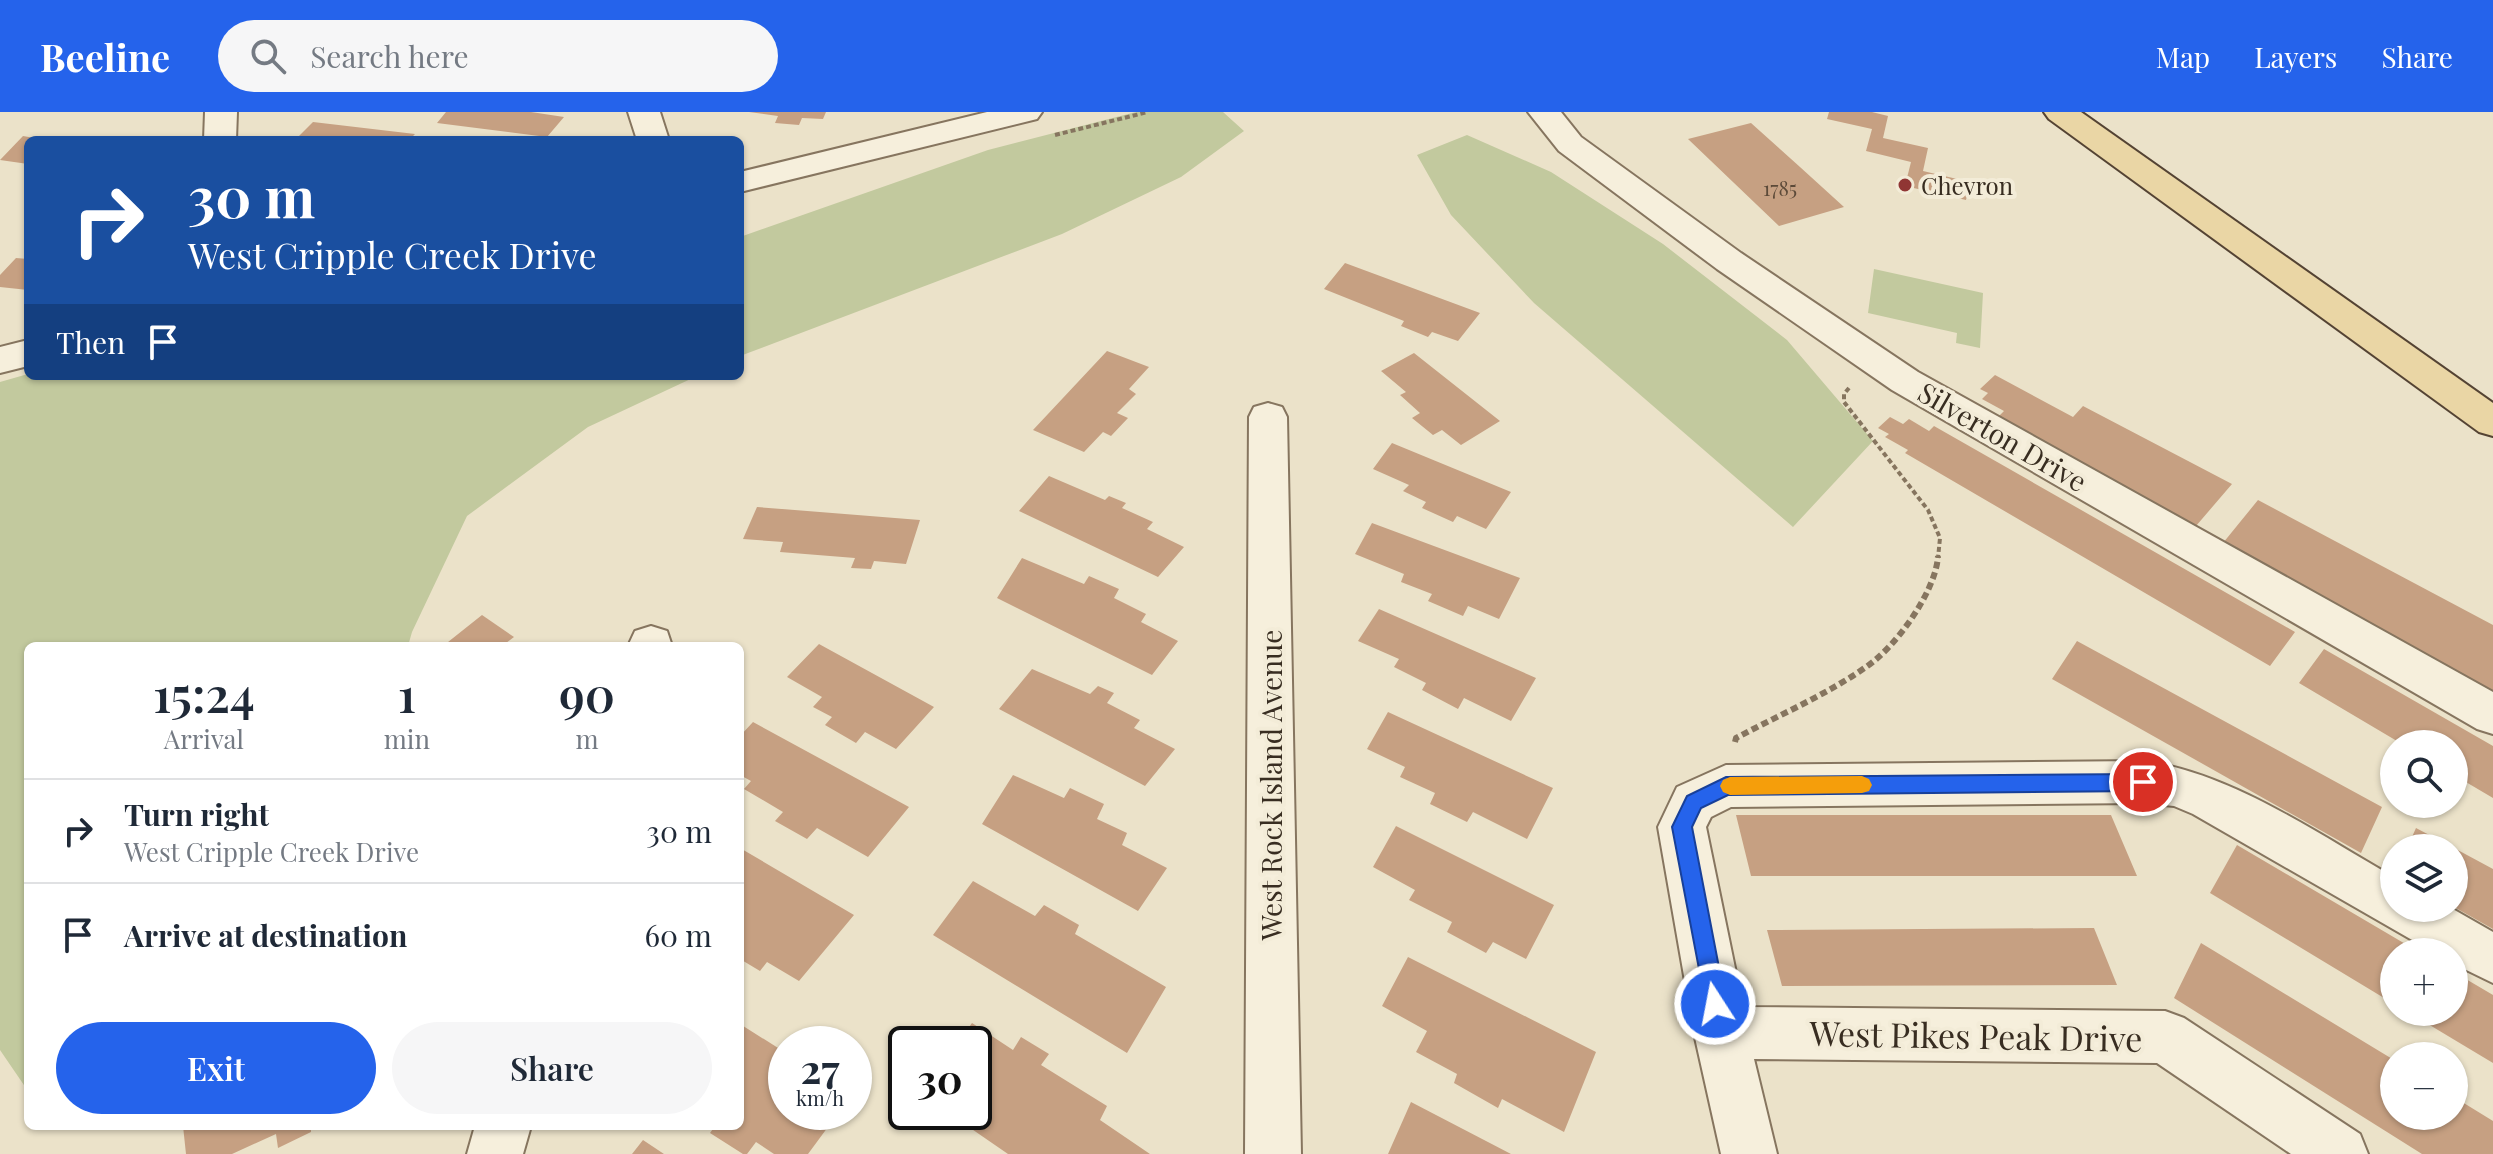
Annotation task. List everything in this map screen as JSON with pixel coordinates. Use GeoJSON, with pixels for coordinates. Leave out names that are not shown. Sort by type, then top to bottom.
{"type":"FeatureCollection","features":[{"type":"Feature","properties":{"kind":"main road"},"geometry":{"type":"LineString","coordinates":[[2060,112],[2493,422]]}},
{"type":"Feature","properties":{"kind":"street"},"geometry":{"type":"LineString","coordinates":[[220,136],[221,112]]}},
{"type":"Feature","properties":{"kind":"street"},"geometry":{"type":"LineString","coordinates":[[644,112],[652,136]]}},
{"type":"Feature","properties":{"kind":"street"},"geometry":{"type":"LineString","coordinates":[[744,181],[1026,112]]}},
{"type":"Feature","properties":{"kind":"street","name":"Silverton Drive"},"geometry":{"type":"LineString","coordinates":[[1544,112],[1570,144],[1729,261],[1875,362],[2493,715]]}},
{"type":"Feature","properties":{"kind":"street"},"geometry":{"type":"LineString","coordinates":[[0,360],[24,354]]}},
{"type":"Feature","properties":{"kind":"street","name":"West Rock Island Avenue"},"geometry":{"type":"LineString","coordinates":[[1268,417],[1273,1154]]}},
{"type":"Feature","properties":{"kind":"street"},"geometry":{"type":"LineString","coordinates":[[1749,1154],[1721,1033],[1682,827],[1710,794],[2127,782],[2176,786],[2210,799],[2380,895]]}},
{"type":"Feature","properties":{"kind":"street"},"geometry":{"type":"LineString","coordinates":[[2428,922],[2493,959]]}},
{"type":"Feature","properties":{"kind":"street","name":"West Pikes Peak Drive"},"geometry":{"type":"LineString","coordinates":[[1721,1033],[2165,1037],[2340,1154]]}},
{"type":"Feature","properties":{"kind":"street"},"geometry":{"type":"LineString","coordinates":[[495,1154],[502,1130]]}},
{"type":"Feature","properties":{"kind":"path"},"geometry":{"type":"LineString","coordinates":[[1710,794],[1736,738],[1868,666],[1912,619],[1937,574],[1940,538],[1928,510],[1844,402],[1844,394],[1875,362]]}},
{"type":"Feature","properties":{"kind":"green space"},"geometry":{"type":"Polygon","coordinates":[[[1136,112],[1223,112],[1244,131],[1181,177],[1062,234],[744,354],[744,236],[988,150],[1136,112]]]}},
{"type":"Feature","properties":{"kind":"green space"},"geometry":{"type":"Polygon","coordinates":[[[1467,135],[1551,172],[1663,244],[1787,340],[1873,441],[1793,527],[1534,303],[1451,215],[1417,155],[1467,135]]]}},
{"type":"Feature","properties":{"kind":"green space"},"geometry":{"type":"Polygon","coordinates":[[[1874,269],[1983,293],[1980,348],[1956,343],[1957,333],[1868,313],[1874,269]]]}},
{"type":"Feature","properties":{"kind":"green space"},"geometry":{"type":"Polygon","coordinates":[[[24,375],[24,380],[688,380],[588,427],[467,516],[409,642],[24,642],[24,1085],[0,1050],[0,382],[24,375]]]}},
{"type":"Feature","properties":{"kind":"building"},"geometry":{"type":"Polygon","coordinates":[[[446,112],[531,112],[564,117],[548,136],[437,123],[446,112]]]}},
{"type":"Feature","properties":{"kind":"building"},"geometry":{"type":"Polygon","coordinates":[[[749,112],[826,112],[823,119],[802,118],[799,125],[775,123],[778,116],[749,112]]]}},
{"type":"Feature","properties":{"kind":"building"},"geometry":{"type":"Polygon","coordinates":[[[1829,112],[1872,112],[1888,116],[1883,138],[1928,148],[1923,171],[1970,182],[1966,200],[1905,186],[1911,162],[1866,151],[1872,129],[1827,119],[1829,112]]]}},
{"type":"Feature","properties":{"kind":"building"},"geometry":{"type":"Polygon","coordinates":[[[313,122],[415,134],[413,136],[299,136],[313,122]]]}},
{"type":"Feature","properties":{"kind":"building"},"geometry":{"type":"Polygon","coordinates":[[[1751,123],[1844,207],[1779,226],[1688,139],[1751,123]]]}},
{"type":"Feature","properties":{"kind":"building"},"geometry":{"type":"Polygon","coordinates":[[[23,136],[24,136],[24,163],[0,160],[23,136]]]}},
{"type":"Feature","properties":{"kind":"building"},"geometry":{"type":"Polygon","coordinates":[[[16,258],[24,259],[24,290],[0,287],[0,275],[16,258]]]}},
{"type":"Feature","properties":{"kind":"building"},"geometry":{"type":"Polygon","coordinates":[[[1345,263],[1480,313],[1458,341],[1432,332],[1428,337],[1401,326],[1404,321],[1324,289],[1345,263]]]}},
{"type":"Feature","properties":{"kind":"building"},"geometry":{"type":"Polygon","coordinates":[[[1107,351],[1149,367],[1129,389],[1136,394],[1117,413],[1128,418],[1111,436],[1103,432],[1084,452],[1033,430],[1107,351]]]}},
{"type":"Feature","properties":{"kind":"building"},"geometry":{"type":"Polygon","coordinates":[[[1414,353],[1500,421],[1461,445],[1442,430],[1433,435],[1412,418],[1420,413],[1400,395],[1406,392],[1381,371],[1414,353]]]}},
{"type":"Feature","properties":{"kind":"building"},"geometry":{"type":"Polygon","coordinates":[[[1995,375],[2073,417],[2083,406],[2232,484],[2196,526],[1998,417],[2004,411],[1982,399],[1988,393],[1980,389],[1995,375]]]}},
{"type":"Feature","properties":{"kind":"building"},"geometry":{"type":"Polygon","coordinates":[[[1890,417],[1903,424],[1909,419],[1929,431],[1934,426],[2295,632],[2270,666],[1905,453],[1908,450],[1885,437],[1889,434],[1878,428],[1890,417]]]}},
{"type":"Feature","properties":{"kind":"building"},"geometry":{"type":"Polygon","coordinates":[[[1392,443],[1511,492],[1486,529],[1457,516],[1453,522],[1422,508],[1426,502],[1403,491],[1409,485],[1373,469],[1392,443]]]}},
{"type":"Feature","properties":{"kind":"building"},"geometry":{"type":"Polygon","coordinates":[[[1049,476],[1105,500],[1109,496],[1126,503],[1122,508],[1153,522],[1147,529],[1184,547],[1158,577],[1019,511],[1049,476]]]}},
{"type":"Feature","properties":{"kind":"building"},"geometry":{"type":"Polygon","coordinates":[[[2258,500],[2493,625],[2493,692],[2223,543],[2258,500]]]}},
{"type":"Feature","properties":{"kind":"building"},"geometry":{"type":"Polygon","coordinates":[[[757,507],[920,520],[906,564],[874,561],[871,569],[851,568],[855,558],[780,552],[783,542],[743,539],[757,507]]]}},
{"type":"Feature","properties":{"kind":"building"},"geometry":{"type":"Polygon","coordinates":[[[1372,523],[1520,578],[1499,619],[1468,606],[1463,616],[1428,601],[1432,594],[1401,582],[1404,574],[1355,554],[1372,523]]]}},
{"type":"Feature","properties":{"kind":"building"},"geometry":{"type":"Polygon","coordinates":[[[1022,558],[1084,584],[1089,576],[1119,589],[1114,598],[1146,614],[1141,622],[1178,641],[1152,675],[997,598],[1022,558]]]}},
{"type":"Feature","properties":{"kind":"building"},"geometry":{"type":"Polygon","coordinates":[[[1379,609],[1536,678],[1511,721],[1464,698],[1458,709],[1422,690],[1426,683],[1394,667],[1399,659],[1358,641],[1379,609]]]}},
{"type":"Feature","properties":{"kind":"building"},"geometry":{"type":"Polygon","coordinates":[[[482,615],[514,637],[507,642],[448,642],[482,615]]]}},
{"type":"Feature","properties":{"kind":"building"},"geometry":{"type":"Polygon","coordinates":[[[2077,641],[2380,806],[2361,853],[2052,679],[2077,641]]]}},
{"type":"Feature","properties":{"kind":"building"},"geometry":{"type":"Polygon","coordinates":[[[819,644],[934,707],[896,749],[865,732],[856,743],[825,725],[832,717],[813,707],[822,697],[787,677],[819,644]]]}},
{"type":"Feature","properties":{"kind":"building"},"geometry":{"type":"Polygon","coordinates":[[[2324,649],[2465,730],[2380,731],[2299,683],[2324,649]]]}},
{"type":"Feature","properties":{"kind":"building"},"geometry":{"type":"Polygon","coordinates":[[[1032,669],[1090,694],[1098,686],[1114,693],[1107,703],[1140,720],[1134,728],[1175,749],[1145,786],[999,709],[1032,669]]]}},
{"type":"Feature","properties":{"kind":"building"},"geometry":{"type":"Polygon","coordinates":[[[1388,712],[1553,788],[1527,839],[1473,812],[1467,822],[1430,804],[1435,793],[1400,777],[1405,767],[1367,749],[1388,712]]]}},
{"type":"Feature","properties":{"kind":"building"},"geometry":{"type":"Polygon","coordinates":[[[753,722],[909,807],[868,857],[817,828],[807,839],[775,821],[783,812],[744,789],[751,781],[744,777],[744,732],[753,722]]]}},
{"type":"Feature","properties":{"kind":"building"},"geometry":{"type":"Polygon","coordinates":[[[2468,732],[2493,746],[2493,798],[2468,783],[2468,732]]]}},
{"type":"Feature","properties":{"kind":"building"},"geometry":{"type":"Polygon","coordinates":[[[1013,775],[1064,798],[1070,788],[1104,804],[1097,819],[1127,833],[1122,845],[1167,868],[1138,911],[982,824],[1013,775]]]}},
{"type":"Feature","properties":{"kind":"building"},"geometry":{"type":"Polygon","coordinates":[[[1736,815],[2111,815],[2137,876],[1751,876],[1736,815]]]}},
{"type":"Feature","properties":{"kind":"building"},"geometry":{"type":"Polygon","coordinates":[[[1396,826],[1554,905],[1526,959],[1493,942],[1486,953],[1447,932],[1452,922],[1409,900],[1415,890],[1373,867],[1396,826]]]}},
{"type":"Feature","properties":{"kind":"building"},"geometry":{"type":"Polygon","coordinates":[[[2416,828],[2427,834],[2413,834],[2416,828]]]}},
{"type":"Feature","properties":{"kind":"building"},"geometry":{"type":"Polygon","coordinates":[[[2237,845],[2395,938],[2380,938],[2380,996],[2210,893],[2237,845]]]}},
{"type":"Feature","properties":{"kind":"building"},"geometry":{"type":"Polygon","coordinates":[[[744,850],[854,915],[799,981],[767,962],[760,971],[744,961],[744,850]]]}},
{"type":"Feature","properties":{"kind":"building"},"geometry":{"type":"Polygon","coordinates":[[[2468,856],[2493,869],[2493,929],[2468,915],[2468,856]]]}},
{"type":"Feature","properties":{"kind":"building"},"geometry":{"type":"Polygon","coordinates":[[[973,881],[1035,916],[1044,905],[1079,925],[1075,934],[1166,987],[1127,1053],[933,935],[973,881]]]}},
{"type":"Feature","properties":{"kind":"building"},"geometry":{"type":"Polygon","coordinates":[[[2094,928],[2117,985],[1782,986],[1767,930],[2094,928]]]}},
{"type":"Feature","properties":{"kind":"building"},"geometry":{"type":"Polygon","coordinates":[[[2201,943],[2380,1052],[2380,1128],[2174,998],[2201,943]]]}},
{"type":"Feature","properties":{"kind":"building"},"geometry":{"type":"Polygon","coordinates":[[[1408,957],[1596,1052],[1564,1132],[1502,1099],[1498,1108],[1454,1083],[1457,1074],[1416,1052],[1427,1031],[1382,1006],[1408,957]]]}},
{"type":"Feature","properties":{"kind":"building"},"geometry":{"type":"Polygon","coordinates":[[[2468,980],[2493,995],[2493,1063],[2468,1048],[2468,1042],[2458,1042],[2431,1026],[2468,1026],[2468,980]]]}},
{"type":"Feature","properties":{"kind":"building"},"geometry":{"type":"Polygon","coordinates":[[[744,1027],[768,1042],[768,1130],[826,1130],[808,1154],[774,1154],[756,1142],[747,1154],[710,1133],[712,1130],[744,1130],[744,1027]]]}},
{"type":"Feature","properties":{"kind":"building"},"geometry":{"type":"Polygon","coordinates":[[[992,1036],[1013,1050],[1021,1037],[1049,1054],[1041,1065],[1107,1106],[1100,1120],[1150,1154],[1008,1154],[973,1130],[992,1130],[992,1036]]]}},
{"type":"Feature","properties":{"kind":"building"},"geometry":{"type":"Polygon","coordinates":[[[1411,1102],[1511,1154],[1388,1154],[1411,1102]]]}},
{"type":"Feature","properties":{"kind":"building"},"geometry":{"type":"Polygon","coordinates":[[[2468,1106],[2493,1121],[2493,1154],[2422,1154],[2384,1130],[2468,1130],[2468,1106]]]}},
{"type":"Feature","properties":{"kind":"building"},"geometry":{"type":"Polygon","coordinates":[[[183,1130],[311,1130],[278,1148],[276,1134],[232,1154],[186,1154],[183,1130]]]}},
{"type":"Feature","properties":{"kind":"building"},"geometry":{"type":"Polygon","coordinates":[[[643,1140],[664,1154],[632,1154],[643,1140]]]}},
{"type":"Feature","properties":{"kind":"slow traffic"},"geometry":{"type":"LineString","coordinates":[[1730,786],[1862,785]]}},
{"type":"Feature","properties":{"kind":"place","name":"Chevron"},"geometry":{"type":"Point","coordinates":[1905,185]}},
{"type":"Feature","properties":{"kind":"route"},"geometry":{"type":"LineString","coordinates":[[1715,1004],[1682,827],[1694,802],[1726,786],[2143,782]]}}]}
